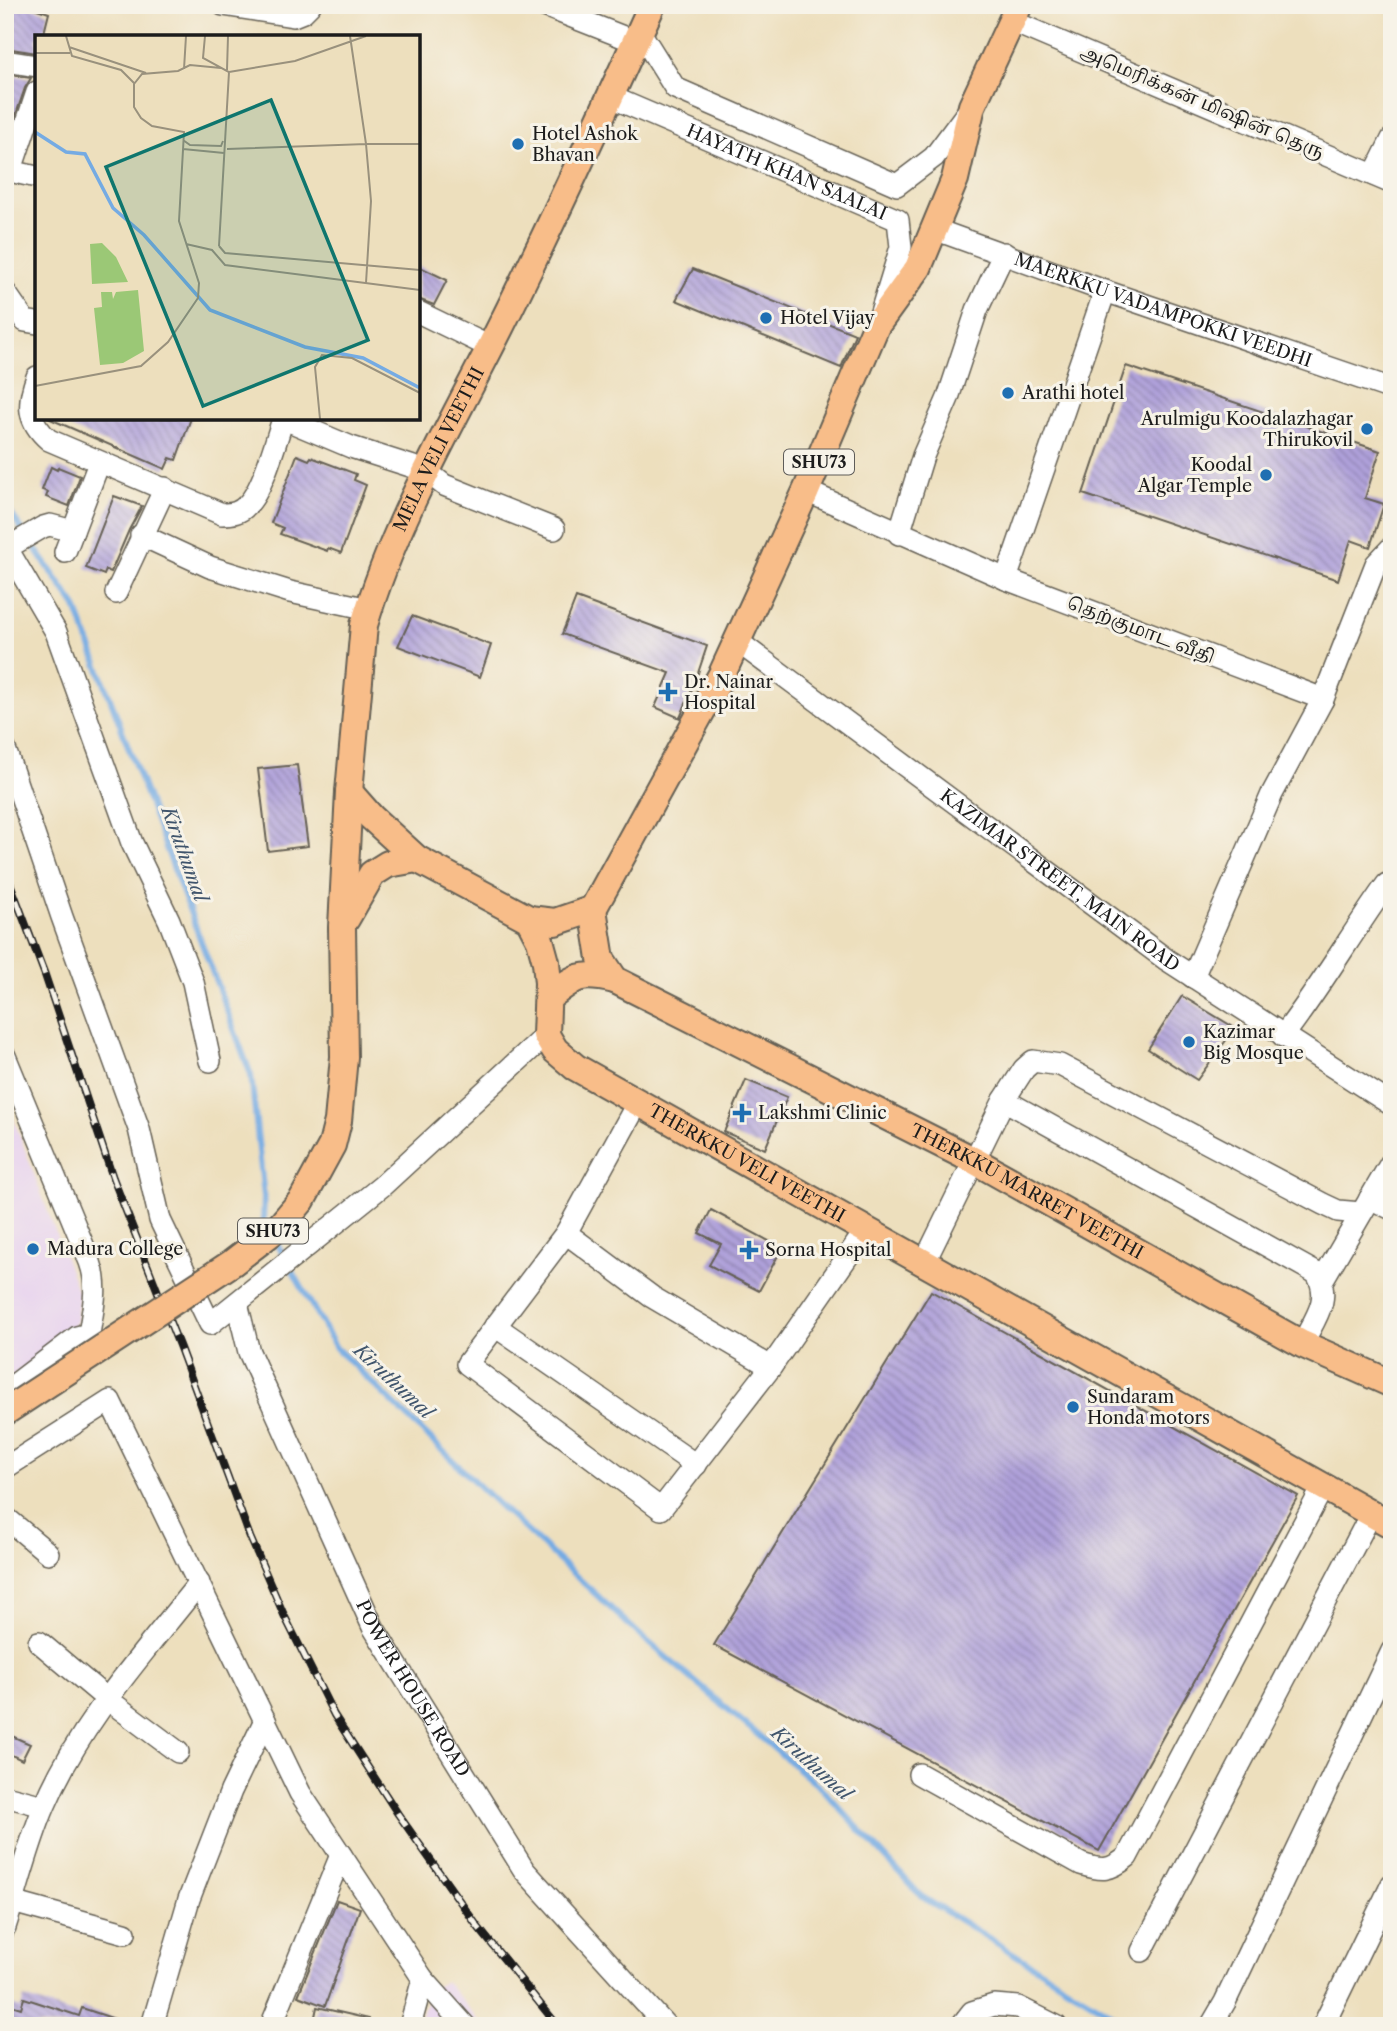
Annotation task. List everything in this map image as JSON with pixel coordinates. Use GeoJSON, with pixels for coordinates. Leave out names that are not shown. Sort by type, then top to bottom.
{"type":"FeatureCollection","features":[{"type":"Feature","properties":{"kind":"main road","name":"MELA VELI VEETHI"},"geometry":{"type":"LineString","coordinates":[[342,927],[349,792],[364,625],[369,609],[389,553],[426,471],[490,347],[652,6]]}},
{"type":"Feature","properties":{"kind":"main road","name":"SHU73"},"geometry":{"type":"LineString","coordinates":[[593,909],[722,674],[806,491],[876,326],[918,268],[955,179],[972,106],[1015,13]]}},
{"type":"Feature","properties":{"kind":"main road"},"geometry":{"type":"LineString","coordinates":[[349,792],[371,817],[417,859],[529,919],[555,922],[593,909],[601,959],[615,981]]}},
{"type":"Feature","properties":{"kind":"main road"},"geometry":{"type":"LineString","coordinates":[[342,927],[372,874],[388,864],[417,859]]}},
{"type":"Feature","properties":{"kind":"main road"},"geometry":{"type":"LineString","coordinates":[[529,919],[540,940],[546,962],[546,1035]]}},
{"type":"Feature","properties":{"kind":"main road","name":"SHU73"},"geometry":{"type":"LineString","coordinates":[[5,1412],[232,1263],[280,1226],[302,1200],[332,1144],[338,1121],[344,1057],[342,927]]}},
{"type":"Feature","properties":{"kind":"main road","name":"THERKKU MARRET VEETHI"},"geometry":{"type":"LineString","coordinates":[[548,998],[576,977],[590,975],[615,981],[975,1161],[1302,1344],[1392,1384]]}},
{"type":"Feature","properties":{"kind":"main road","name":"THERKKU VELI VEETHI"},"geometry":{"type":"LineString","coordinates":[[546,1035],[555,1050],[575,1067],[1381,1519]]}},
{"type":"Feature","properties":{"kind":"street"},"geometry":{"type":"LineString","coordinates":[[223,5],[293,16],[310,5]]}},
{"type":"Feature","properties":{"kind":"street"},"geometry":{"type":"LineString","coordinates":[[542,5],[638,37]]}},
{"type":"Feature","properties":{"kind":"street","name":"அமெரிக்கன் மிஷின் தெரு"},"geometry":{"type":"LineString","coordinates":[[1015,13],[1383,179]]}},
{"type":"Feature","properties":{"kind":"street","name":"HAYATH KHAN SAALAI"},"geometry":{"type":"LineString","coordinates":[[638,37],[675,88],[897,185],[934,157],[972,106]]}},
{"type":"Feature","properties":{"kind":"street"},"geometry":{"type":"LineString","coordinates":[[5,61],[35,66]]}},
{"type":"Feature","properties":{"kind":"street"},"geometry":{"type":"LineString","coordinates":[[35,97],[8,170],[35,177]]}},
{"type":"Feature","properties":{"kind":"street","name":"HAYATH KHAN SAALAI"},"geometry":{"type":"LineString","coordinates":[[611,97],[898,220],[901,247],[876,326]]}},
{"type":"Feature","properties":{"kind":"street"},"geometry":{"type":"LineString","coordinates":[[1383,179],[1392,139]]}},
{"type":"Feature","properties":{"kind":"street","name":"MAERKKU VADAMPOKKI VEEDHI"},"geometry":{"type":"LineString","coordinates":[[934,229],[1105,291],[1392,389]]}},
{"type":"Feature","properties":{"kind":"street"},"geometry":{"type":"LineString","coordinates":[[899,534],[923,456],[948,398],[977,310],[1004,253]]}},
{"type":"Feature","properties":{"kind":"street"},"geometry":{"type":"LineString","coordinates":[[1006,579],[1105,291]]}},
{"type":"Feature","properties":{"kind":"street"},"geometry":{"type":"LineString","coordinates":[[5,292],[25,321],[35,323]]}},
{"type":"Feature","properties":{"kind":"street"},"geometry":{"type":"LineString","coordinates":[[420,313],[490,347]]}},
{"type":"Feature","properties":{"kind":"street"},"geometry":{"type":"LineString","coordinates":[[35,382],[32,390],[32,416],[36,429],[49,440],[222,514],[235,514],[248,505],[256,492],[281,420]]}},
{"type":"Feature","properties":{"kind":"street"},"geometry":{"type":"LineString","coordinates":[[287,420],[351,447],[426,471],[444,485],[554,529]]}},
{"type":"Feature","properties":{"kind":"street"},"geometry":{"type":"LineString","coordinates":[[65,552],[99,463]]}},
{"type":"Feature","properties":{"kind":"street"},"geometry":{"type":"LineString","coordinates":[[116,593],[165,488]]}},
{"type":"Feature","properties":{"kind":"street","name":"தெற்குமாட வீதி"},"geometry":{"type":"LineString","coordinates":[[806,491],[1006,579],[1323,699]]}},
{"type":"Feature","properties":{"kind":"street"},"geometry":{"type":"LineString","coordinates":[[73,531],[50,525],[6,547],[56,632],[132,843],[169,920],[192,982],[210,1061]]}},
{"type":"Feature","properties":{"kind":"street"},"geometry":{"type":"LineString","coordinates":[[141,535],[210,567],[290,592],[369,609]]}},
{"type":"Feature","properties":{"kind":"street"},"geometry":{"type":"LineString","coordinates":[[1193,977],[1272,794],[1323,699],[1376,564],[1391,549]]}},
{"type":"Feature","properties":{"kind":"street","name":"KAZIMAR STREET, MAIN ROAD"},"geometry":{"type":"LineString","coordinates":[[737,641],[1193,977],[1392,1105]]}},
{"type":"Feature","properties":{"kind":"street"},"geometry":{"type":"LineString","coordinates":[[5,749],[62,917],[139,1129],[160,1220],[210,1324],[382,1186],[546,1035]]}},
{"type":"Feature","properties":{"kind":"street"},"geometry":{"type":"LineString","coordinates":[[1283,1035],[1320,988],[1332,963],[1387,884]]}},
{"type":"Feature","properties":{"kind":"street"},"geometry":{"type":"LineString","coordinates":[[5,1056],[90,1262],[95,1276],[95,1296],[89,1334],[77,1337],[5,1392]]}},
{"type":"Feature","properties":{"kind":"street"},"geometry":{"type":"LineString","coordinates":[[924,1263],[1004,1100],[1024,1069],[1033,1061],[1060,1065],[1338,1211],[1366,1205],[1392,1209]]}},
{"type":"Feature","properties":{"kind":"street"},"geometry":{"type":"LineString","coordinates":[[1004,1100],[1316,1273],[1325,1291],[1302,1344]]}},
{"type":"Feature","properties":{"kind":"street"},"geometry":{"type":"LineString","coordinates":[[638,1102],[566,1233],[467,1364],[661,1510],[771,1367],[866,1230]]}},
{"type":"Feature","properties":{"kind":"street"},"geometry":{"type":"LineString","coordinates":[[1322,1281],[1392,1161]]}},
{"type":"Feature","properties":{"kind":"street"},"geometry":{"type":"LineString","coordinates":[[566,1233],[652,1297],[771,1367]]}},
{"type":"Feature","properties":{"kind":"street","name":"POWER HOUSE ROAD"},"geometry":{"type":"LineString","coordinates":[[237,1303],[249,1352],[373,1627],[524,1870],[666,2026]]}},
{"type":"Feature","properties":{"kind":"street"},"geometry":{"type":"LineString","coordinates":[[495,1326],[696,1465]]}},
{"type":"Feature","properties":{"kind":"street"},"geometry":{"type":"LineString","coordinates":[[5,1468],[110,1401],[300,1793],[423,1979],[464,2026]]}},
{"type":"Feature","properties":{"kind":"street"},"geometry":{"type":"LineString","coordinates":[[919,1774],[1081,1864],[1096,1869],[1114,1868],[1127,1857],[1323,1487]]}},
{"type":"Feature","properties":{"kind":"street"},"geometry":{"type":"LineString","coordinates":[[5,1517],[48,1553]]}},
{"type":"Feature","properties":{"kind":"street"},"geometry":{"type":"LineString","coordinates":[[1142,1951],[1381,1519]]}},
{"type":"Feature","properties":{"kind":"street"},"geometry":{"type":"LineString","coordinates":[[5,1927],[9,1901],[44,1807],[64,1767],[107,1699],[199,1583]]}},
{"type":"Feature","properties":{"kind":"street"},"geometry":{"type":"LineString","coordinates":[[38,1643],[178,1752]]}},
{"type":"Feature","properties":{"kind":"street"},"geometry":{"type":"LineString","coordinates":[[1211,2026],[1225,2002],[1392,1651]]}},
{"type":"Feature","properties":{"kind":"street"},"geometry":{"type":"LineString","coordinates":[[152,2026],[189,1899],[231,1791],[265,1720]]}},
{"type":"Feature","properties":{"kind":"street"},"geometry":{"type":"LineString","coordinates":[[5,1796],[44,1807]]}},
{"type":"Feature","properties":{"kind":"street"},"geometry":{"type":"LineString","coordinates":[[271,2026],[341,1855]]}},
{"type":"Feature","properties":{"kind":"street"},"geometry":{"type":"LineString","coordinates":[[1323,2026],[1392,1884]]}},
{"type":"Feature","properties":{"kind":"street"},"geometry":{"type":"LineString","coordinates":[[9,1901],[125,1933]]}},
{"type":"Feature","properties":{"kind":"street"},"geometry":{"type":"LineString","coordinates":[[410,2026],[423,1979]]}},
{"type":"Feature","properties":{"kind":"street"},"geometry":{"type":"LineString","coordinates":[[961,2026],[972,2012],[995,2005],[1018,2007],[1056,2026]]}},
{"type":"Feature","properties":{"kind":"shaded area","name":"Madura College"},"geometry":{"type":"Polygon","coordinates":[[[5,1096],[79,1295],[76,1321],[63,1341],[5,1381],[5,1096]]]}},
{"type":"Feature","properties":{"kind":"shaded area"},"geometry":{"type":"Polygon","coordinates":[[[445,1981],[484,2026],[417,2026],[431,1990],[445,1981]]]}},
{"type":"Feature","properties":{"kind":"building"},"geometry":{"type":"Polygon","coordinates":[[[5,5],[25,5],[49,13],[44,35],[35,35],[35,53],[5,48],[5,5]]]}},
{"type":"Feature","properties":{"kind":"building"},"geometry":{"type":"Polygon","coordinates":[[[5,74],[31,78],[13,123],[5,120],[5,74]]]}},
{"type":"Feature","properties":{"kind":"building"},"geometry":{"type":"Polygon","coordinates":[[[420,267],[447,280],[434,305],[420,300],[420,267]]]}},
{"type":"Feature","properties":{"kind":"building","name":"Hotel Vijay"},"geometry":{"type":"Polygon","coordinates":[[[693,269],[855,334],[841,368],[676,300],[693,269]]]}},
{"type":"Feature","properties":{"kind":"building","name":"Koodal Algar Temple"},"geometry":{"type":"Polygon","coordinates":[[[1126,366],[1380,451],[1365,498],[1384,504],[1370,547],[1351,540],[1338,580],[1083,494],[1126,366]]]}},
{"type":"Feature","properties":{"kind":"building"},"geometry":{"type":"Polygon","coordinates":[[[53,420],[190,420],[176,460],[170,458],[165,469],[53,420]]]}},
{"type":"Feature","properties":{"kind":"building"},"geometry":{"type":"Polygon","coordinates":[[[297,455],[309,460],[311,457],[356,474],[354,480],[366,485],[341,553],[328,548],[327,551],[280,534],[283,528],[271,523],[297,455]]]}},
{"type":"Feature","properties":{"kind":"building"},"geometry":{"type":"Polygon","coordinates":[[[51,467],[80,476],[69,506],[46,497],[48,492],[42,490],[51,467]]]}},
{"type":"Feature","properties":{"kind":"building"},"geometry":{"type":"Polygon","coordinates":[[[114,496],[142,506],[111,572],[106,570],[104,575],[86,568],[114,496]]]}},
{"type":"Feature","properties":{"kind":"building"},"geometry":{"type":"Polygon","coordinates":[[[576,598],[707,646],[680,718],[655,707],[670,673],[562,634],[576,598]]]}},
{"type":"Feature","properties":{"kind":"building"},"geometry":{"type":"Polygon","coordinates":[[[412,616],[491,645],[480,677],[398,646],[412,616]]]}},
{"type":"Feature","properties":{"kind":"building"},"geometry":{"type":"Polygon","coordinates":[[[297,765],[308,846],[268,851],[258,769],[297,765]]]}},
{"type":"Feature","properties":{"kind":"building","name":"Kazimar Big Mosque"},"geometry":{"type":"Polygon","coordinates":[[[1182,996],[1235,1028],[1197,1080],[1148,1049],[1182,996]]]}},
{"type":"Feature","properties":{"kind":"building"},"geometry":{"type":"Polygon","coordinates":[[[746,1080],[787,1097],[765,1149],[724,1132],[746,1080]]]}},
{"type":"Feature","properties":{"kind":"building"},"geometry":{"type":"Polygon","coordinates":[[[711,1210],[782,1248],[759,1291],[709,1265],[721,1244],[699,1233],[711,1210]]]}},
{"type":"Feature","properties":{"kind":"building"},"geometry":{"type":"Polygon","coordinates":[[[931,1291],[1298,1496],[1099,1851],[714,1645],[931,1291]]]}},
{"type":"Feature","properties":{"kind":"building"},"geometry":{"type":"Polygon","coordinates":[[[5,1733],[30,1744],[22,1760],[5,1752],[5,1733]]]}},
{"type":"Feature","properties":{"kind":"building"},"geometry":{"type":"Polygon","coordinates":[[[337,1900],[360,1908],[325,2006],[298,1996],[337,1900]]]}},
{"type":"Feature","properties":{"kind":"building"},"geometry":{"type":"Polygon","coordinates":[[[24,1998],[79,2016],[82,2008],[127,2023],[127,2026],[5,2026],[5,2003],[21,2008],[24,1998]]]}},
{"type":"Feature","properties":{"kind":"building"},"geometry":{"type":"Polygon","coordinates":[[[317,2007],[369,2019],[368,2026],[313,2026],[317,2007]]]}},
{"type":"Feature","properties":{"kind":"waterway","name":"Kiruthumal"},"geometry":{"type":"LineString","coordinates":[[5,505],[76,607],[251,1075],[264,1197],[263,1220],[267,1227]]}},
{"type":"Feature","properties":{"kind":"waterway","name":"Kiruthumal"},"geometry":{"type":"LineString","coordinates":[[275,1240],[336,1348],[503,1509],[640,1635],[822,1789],[921,1896],[1130,2026]]}},
{"type":"Feature","properties":{"kind":"railway"},"geometry":{"type":"LineString","coordinates":[[5,870],[45,975],[113,1178],[250,1537],[284,1615],[334,1715],[398,1814],[478,1927],[558,2026]]}},
{"type":"Feature","properties":{"kind":"place","name":"Hotel Ashok Bhavan"},"geometry":{"type":"Point","coordinates":[518,144]}},
{"type":"Feature","properties":{"kind":"place","name":"Hotel Vijay"},"geometry":{"type":"Point","coordinates":[766,318]}},
{"type":"Feature","properties":{"kind":"place","name":"Arathi hotel"},"geometry":{"type":"Point","coordinates":[1008,393]}},
{"type":"Feature","properties":{"kind":"place","name":"Arulmigu Koodalazhagar Thirukovil"},"geometry":{"type":"Point","coordinates":[1367,429]}},
{"type":"Feature","properties":{"kind":"place","name":"Koodal Algar Temple"},"geometry":{"type":"Point","coordinates":[1266,475]}},
{"type":"Feature","properties":{"kind":"place","name":"Dr. Nainar Hospital"},"geometry":{"type":"Point","coordinates":[668,692]}},
{"type":"Feature","properties":{"kind":"place","name":"Kazimar Big Mosque"},"geometry":{"type":"Point","coordinates":[1189,1042]}},
{"type":"Feature","properties":{"kind":"place","name":"Lakshmi Clinic"},"geometry":{"type":"Point","coordinates":[742,1113]}},
{"type":"Feature","properties":{"kind":"place","name":"Madura College"},"geometry":{"type":"Point","coordinates":[33,1249]}},
{"type":"Feature","properties":{"kind":"place","name":"Sorna Hospital"},"geometry":{"type":"Point","coordinates":[749,1250]}},
{"type":"Feature","properties":{"kind":"place","name":"Sundaram Honda motors"},"geometry":{"type":"Point","coordinates":[1073,1407]}}]}
